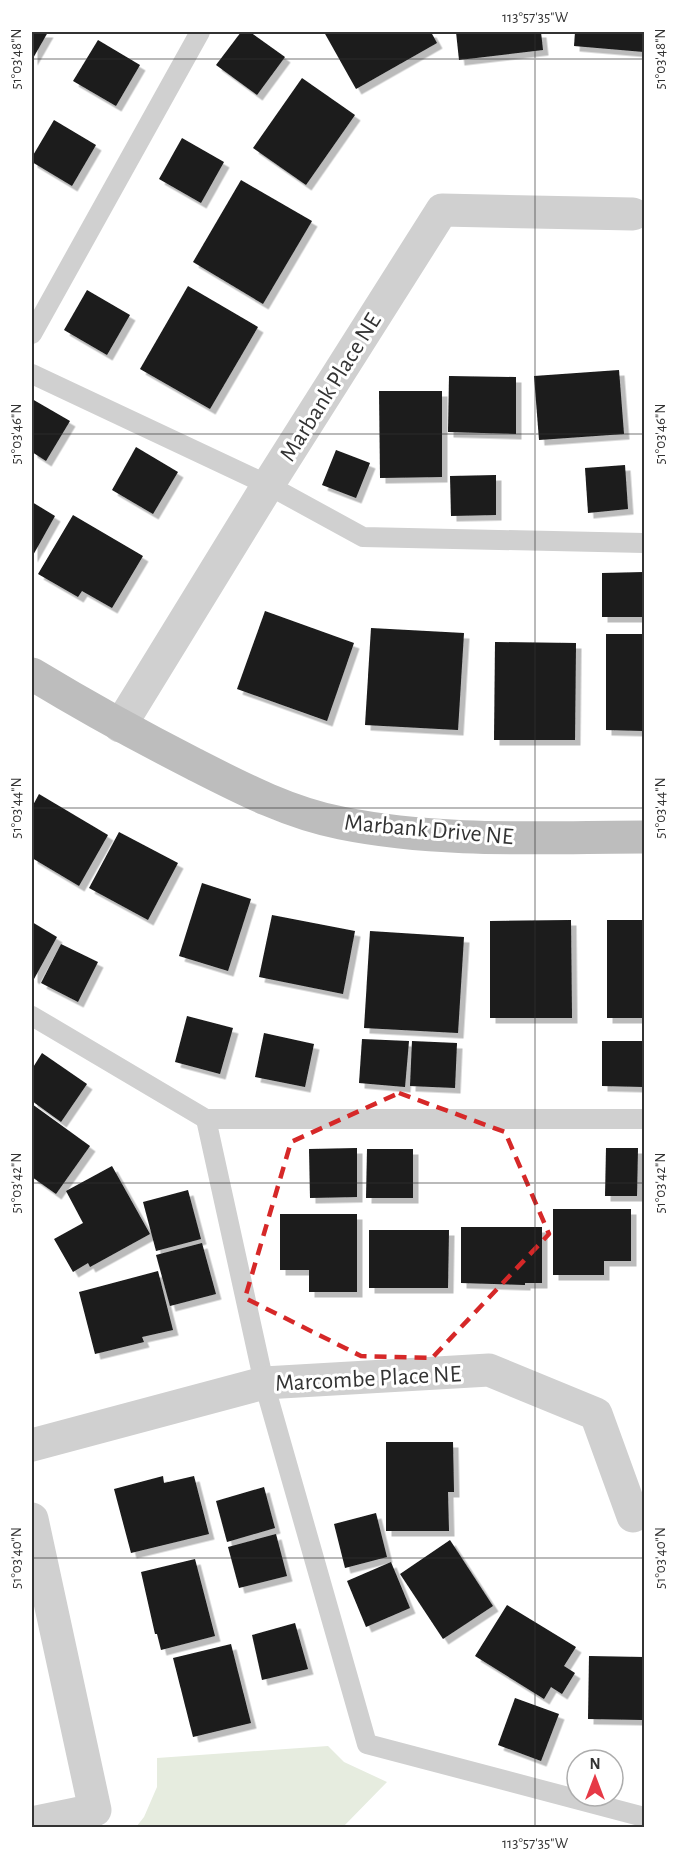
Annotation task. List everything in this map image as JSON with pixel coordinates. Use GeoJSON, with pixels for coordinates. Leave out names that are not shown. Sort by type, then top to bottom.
{"type":"FeatureCollection","features":[{"type":"Feature","properties":{"kind":"street","name":"Marbank Place NE"},"geometry":{"type":"LineString","coordinates":[[120,726],[268,485],[442,210],[633,214]]}},
{"type":"Feature","properties":{"kind":"street","name":"Marbank Drive NE"},"geometry":{"type":"LineString","coordinates":[[32,674],[120,726],[262,798],[340,823],[404,832],[480,837],[645,837]]}},
{"type":"Feature","properties":{"kind":"street","name":"Marcombe Place NE"},"geometry":{"type":"LineString","coordinates":[[32,1445],[264,1383],[489,1371],[596,1414],[633,1515]]}},
{"type":"Feature","properties":{"kind":"street"},"geometry":{"type":"LineString","coordinates":[[32,1519],[95,1810],[32,1823]]}},
{"type":"Feature","properties":{"kind":"lane"},"geometry":{"type":"LineString","coordinates":[[32,334],[200,32]]}},
{"type":"Feature","properties":{"kind":"lane"},"geometry":{"type":"LineString","coordinates":[[32,374],[268,485],[363,537],[645,543]]}},
{"type":"Feature","properties":{"kind":"lane"},"geometry":{"type":"LineString","coordinates":[[32,1016],[206,1119],[645,1119]]}},
{"type":"Feature","properties":{"kind":"lane"},"geometry":{"type":"LineString","coordinates":[[206,1119],[264,1383],[367,1744],[645,1817]]}},
{"type":"Feature","properties":{"kind":"highlighted area"},"geometry":{"type":"Polygon","coordinates":[[[399,1093],[505,1132],[549,1234],[432,1358],[361,1356],[245,1298],[291,1142],[399,1093]]]}},
{"type":"Feature","properties":{"kind":"shaded area"},"geometry":{"type":"Polygon","coordinates":[[[328,1746],[344,1762],[387,1782],[343,1827],[136,1827],[144,1817],[157,1787],[157,1758],[328,1746]]]}},
{"type":"Feature","properties":{"kind":"building"},"geometry":{"type":"Polygon","coordinates":[[[32,32],[48,32],[32,60],[32,32]]]}},
{"type":"Feature","properties":{"kind":"building"},"geometry":{"type":"Polygon","coordinates":[[[241,32],[250,32],[285,57],[257,95],[216,65],[241,32]]]}},
{"type":"Feature","properties":{"kind":"building"},"geometry":{"type":"Polygon","coordinates":[[[324,32],[431,32],[437,43],[356,89],[324,32]]]}},
{"type":"Feature","properties":{"kind":"building"},"geometry":{"type":"Polygon","coordinates":[[[456,32],[541,32],[543,50],[459,60],[456,32]]]}},
{"type":"Feature","properties":{"kind":"building"},"geometry":{"type":"Polygon","coordinates":[[[575,32],[644,32],[644,52],[574,46],[575,32]]]}},
{"type":"Feature","properties":{"kind":"building"},"geometry":{"type":"Polygon","coordinates":[[[98,40],[140,65],[116,106],[73,81],[98,40]]]}},
{"type":"Feature","properties":{"kind":"building"},"geometry":{"type":"Polygon","coordinates":[[[302,78],[355,115],[306,185],[253,148],[302,78]]]}},
{"type":"Feature","properties":{"kind":"building"},"geometry":{"type":"Polygon","coordinates":[[[54,120],[96,145],[72,186],[32,162],[32,157],[54,120]]]}},
{"type":"Feature","properties":{"kind":"building"},"geometry":{"type":"Polygon","coordinates":[[[182,138],[224,162],[201,203],[159,179],[182,138]]]}},
{"type":"Feature","properties":{"kind":"building"},"geometry":{"type":"Polygon","coordinates":[[[241,180],[312,221],[263,304],[193,262],[241,180]]]}},
{"type":"Feature","properties":{"kind":"building"},"geometry":{"type":"Polygon","coordinates":[[[188,286],[258,327],[210,409],[140,369],[188,286]]]}},
{"type":"Feature","properties":{"kind":"building"},"geometry":{"type":"Polygon","coordinates":[[[87,290],[130,315],[107,355],[64,330],[87,290]]]}},
{"type":"Feature","properties":{"kind":"building"},"geometry":{"type":"Polygon","coordinates":[[[619,370],[624,434],[539,440],[534,376],[619,370]]]}},
{"type":"Feature","properties":{"kind":"building"},"geometry":{"type":"Polygon","coordinates":[[[449,376],[516,377],[516,434],[448,432],[449,376]]]}},
{"type":"Feature","properties":{"kind":"building"},"geometry":{"type":"Polygon","coordinates":[[[379,391],[442,391],[442,477],[380,478],[379,391]]]}},
{"type":"Feature","properties":{"kind":"building"},"geometry":{"type":"Polygon","coordinates":[[[32,399],[70,421],[46,461],[32,452],[32,399]]]}},
{"type":"Feature","properties":{"kind":"building"},"geometry":{"type":"Polygon","coordinates":[[[136,447],[178,472],[153,514],[112,490],[136,447]]]}},
{"type":"Feature","properties":{"kind":"building"},"geometry":{"type":"Polygon","coordinates":[[[336,450],[370,463],[356,498],[322,485],[336,450]]]}},
{"type":"Feature","properties":{"kind":"building"},"geometry":{"type":"Polygon","coordinates":[[[625,465],[628,509],[588,513],[585,468],[625,465]]]}},
{"type":"Feature","properties":{"kind":"building"},"geometry":{"type":"Polygon","coordinates":[[[496,475],[496,515],[451,516],[450,476],[496,475]]]}},
{"type":"Feature","properties":{"kind":"building"},"geometry":{"type":"Polygon","coordinates":[[[32,502],[55,516],[32,557],[32,502]]]}},
{"type":"Feature","properties":{"kind":"building"},"geometry":{"type":"Polygon","coordinates":[[[73,515],[143,556],[112,608],[82,591],[78,597],[38,574],[73,515]]]}},
{"type":"Feature","properties":{"kind":"building"},"geometry":{"type":"Polygon","coordinates":[[[644,572],[644,617],[602,617],[602,573],[644,572]]]}},
{"type":"Feature","properties":{"kind":"building"},"geometry":{"type":"Polygon","coordinates":[[[265,611],[354,643],[327,721],[237,689],[265,611]]]}},
{"type":"Feature","properties":{"kind":"building"},"geometry":{"type":"Polygon","coordinates":[[[371,628],[464,633],[458,730],[365,725],[371,628]]]}},
{"type":"Feature","properties":{"kind":"building"},"geometry":{"type":"Polygon","coordinates":[[[606,634],[644,634],[644,731],[606,730],[606,634]]]}},
{"type":"Feature","properties":{"kind":"building"},"geometry":{"type":"Polygon","coordinates":[[[495,642],[576,643],[575,740],[494,740],[495,642]]]}},
{"type":"Feature","properties":{"kind":"building"},"geometry":{"type":"Polygon","coordinates":[[[39,794],[108,835],[79,886],[32,858],[32,807],[39,794]]]}},
{"type":"Feature","properties":{"kind":"building"},"geometry":{"type":"Polygon","coordinates":[[[119,832],[178,863],[148,920],[89,888],[119,832]]]}},
{"type":"Feature","properties":{"kind":"building"},"geometry":{"type":"Polygon","coordinates":[[[202,883],[251,899],[228,971],[179,956],[202,883]]]}},
{"type":"Feature","properties":{"kind":"building"},"geometry":{"type":"Polygon","coordinates":[[[272,915],[355,931],[343,994],[259,977],[272,915]]]}},
{"type":"Feature","properties":{"kind":"building"},"geometry":{"type":"Polygon","coordinates":[[[571,920],[572,1018],[490,1018],[490,921],[571,920]]]}},
{"type":"Feature","properties":{"kind":"building"},"geometry":{"type":"Polygon","coordinates":[[[607,920],[644,920],[644,1018],[607,1018],[607,920]]]}},
{"type":"Feature","properties":{"kind":"building"},"geometry":{"type":"Polygon","coordinates":[[[32,922],[57,937],[34,979],[32,977],[32,922]]]}},
{"type":"Feature","properties":{"kind":"building"},"geometry":{"type":"Polygon","coordinates":[[[370,931],[464,937],[458,1033],[364,1028],[370,931]]]}},
{"type":"Feature","properties":{"kind":"building"},"geometry":{"type":"Polygon","coordinates":[[[61,944],[98,962],[78,1002],[41,983],[61,944]]]}},
{"type":"Feature","properties":{"kind":"building"},"geometry":{"type":"Polygon","coordinates":[[[187,1016],[233,1028],[220,1074],[175,1062],[187,1016]]]}},
{"type":"Feature","properties":{"kind":"building"},"geometry":{"type":"Polygon","coordinates":[[[264,1033],[314,1044],[305,1087],[255,1077],[264,1033]]]}},
{"type":"Feature","properties":{"kind":"building"},"geometry":{"type":"Polygon","coordinates":[[[362,1039],[409,1041],[405,1087],[359,1083],[362,1039]]]}},
{"type":"Feature","properties":{"kind":"building"},"geometry":{"type":"Polygon","coordinates":[[[412,1041],[457,1043],[455,1088],[410,1086],[412,1041]]]}},
{"type":"Feature","properties":{"kind":"building"},"geometry":{"type":"Polygon","coordinates":[[[602,1041],[644,1041],[644,1087],[602,1086],[602,1041]]]}},
{"type":"Feature","properties":{"kind":"building"},"geometry":{"type":"Polygon","coordinates":[[[42,1053],[87,1084],[61,1122],[32,1101],[32,1069],[42,1053]]]}},
{"type":"Feature","properties":{"kind":"building"},"geometry":{"type":"Polygon","coordinates":[[[32,1104],[90,1146],[56,1194],[32,1177],[32,1104]]]}},
{"type":"Feature","properties":{"kind":"building"},"geometry":{"type":"Polygon","coordinates":[[[357,1148],[357,1197],[310,1198],[309,1149],[357,1148]]]}},
{"type":"Feature","properties":{"kind":"building"},"geometry":{"type":"Polygon","coordinates":[[[606,1148],[638,1148],[637,1196],[605,1196],[606,1148]]]}},
{"type":"Feature","properties":{"kind":"building"},"geometry":{"type":"Polygon","coordinates":[[[367,1149],[413,1149],[413,1198],[366,1198],[367,1149]]]}},
{"type":"Feature","properties":{"kind":"building"},"geometry":{"type":"Polygon","coordinates":[[[112,1166],[150,1234],[90,1267],[88,1263],[73,1272],[54,1239],[83,1223],[66,1191],[112,1166]]]}},
{"type":"Feature","properties":{"kind":"building"},"geometry":{"type":"Polygon","coordinates":[[[188,1190],[201,1239],[156,1251],[143,1202],[188,1190]]]}},
{"type":"Feature","properties":{"kind":"building"},"geometry":{"type":"Polygon","coordinates":[[[553,1209],[631,1209],[631,1261],[604,1261],[604,1275],[553,1275],[553,1209]]]}},
{"type":"Feature","properties":{"kind":"building"},"geometry":{"type":"Polygon","coordinates":[[[280,1214],[357,1214],[357,1292],[309,1292],[309,1270],[280,1270],[280,1214]]]}},
{"type":"Feature","properties":{"kind":"building"},"geometry":{"type":"Polygon","coordinates":[[[461,1227],[542,1227],[542,1283],[525,1283],[525,1285],[461,1283],[461,1227]]]}},
{"type":"Feature","properties":{"kind":"building"},"geometry":{"type":"Polygon","coordinates":[[[369,1230],[449,1230],[448,1288],[369,1288],[369,1230]]]}},
{"type":"Feature","properties":{"kind":"building"},"geometry":{"type":"Polygon","coordinates":[[[202,1243],[216,1294],[170,1306],[156,1255],[202,1243]]]}},
{"type":"Feature","properties":{"kind":"building"},"geometry":{"type":"Polygon","coordinates":[[[158,1271],[173,1330],[142,1337],[144,1342],[95,1354],[79,1292],[158,1271]]]}},
{"type":"Feature","properties":{"kind":"building"},"geometry":{"type":"Polygon","coordinates":[[[386,1442],[453,1442],[454,1492],[448,1492],[449,1531],[386,1531],[386,1442]]]}},
{"type":"Feature","properties":{"kind":"building"},"geometry":{"type":"Polygon","coordinates":[[[163,1476],[164,1483],[194,1476],[209,1534],[131,1553],[114,1489],[163,1476]]]}},
{"type":"Feature","properties":{"kind":"building"},"geometry":{"type":"Polygon","coordinates":[[[264,1487],[275,1528],[227,1542],[216,1501],[264,1487]]]}},
{"type":"Feature","properties":{"kind":"building"},"geometry":{"type":"Polygon","coordinates":[[[376,1513],[387,1557],[345,1568],[334,1524],[376,1513]]]}},
{"type":"Feature","properties":{"kind":"building"},"geometry":{"type":"Polygon","coordinates":[[[276,1534],[287,1576],[239,1588],[228,1547],[276,1534]]]}},
{"type":"Feature","properties":{"kind":"building"},"geometry":{"type":"Polygon","coordinates":[[[450,1540],[493,1606],[443,1639],[400,1574],[450,1540]]]}},
{"type":"Feature","properties":{"kind":"building"},"geometry":{"type":"Polygon","coordinates":[[[195,1559],[215,1636],[161,1650],[157,1634],[155,1634],[141,1572],[195,1559]]]}},
{"type":"Feature","properties":{"kind":"building"},"geometry":{"type":"Polygon","coordinates":[[[391,1562],[410,1608],[366,1627],[347,1581],[391,1562]]]}},
{"type":"Feature","properties":{"kind":"building"},"geometry":{"type":"Polygon","coordinates":[[[507,1605],[576,1647],[564,1666],[575,1673],[562,1694],[551,1687],[544,1699],[475,1656],[507,1605]]]}},
{"type":"Feature","properties":{"kind":"building"},"geometry":{"type":"Polygon","coordinates":[[[295,1623],[308,1669],[262,1680],[252,1635],[295,1623]]]}},
{"type":"Feature","properties":{"kind":"building"},"geometry":{"type":"Polygon","coordinates":[[[231,1644],[251,1723],[193,1737],[173,1658],[231,1644]]]}},
{"type":"Feature","properties":{"kind":"building"},"geometry":{"type":"Polygon","coordinates":[[[589,1656],[644,1657],[644,1720],[588,1719],[589,1656]]]}},
{"type":"Feature","properties":{"kind":"building"},"geometry":{"type":"Polygon","coordinates":[[[515,1698],[559,1714],[541,1761],[498,1745],[515,1698]]]}}]}
